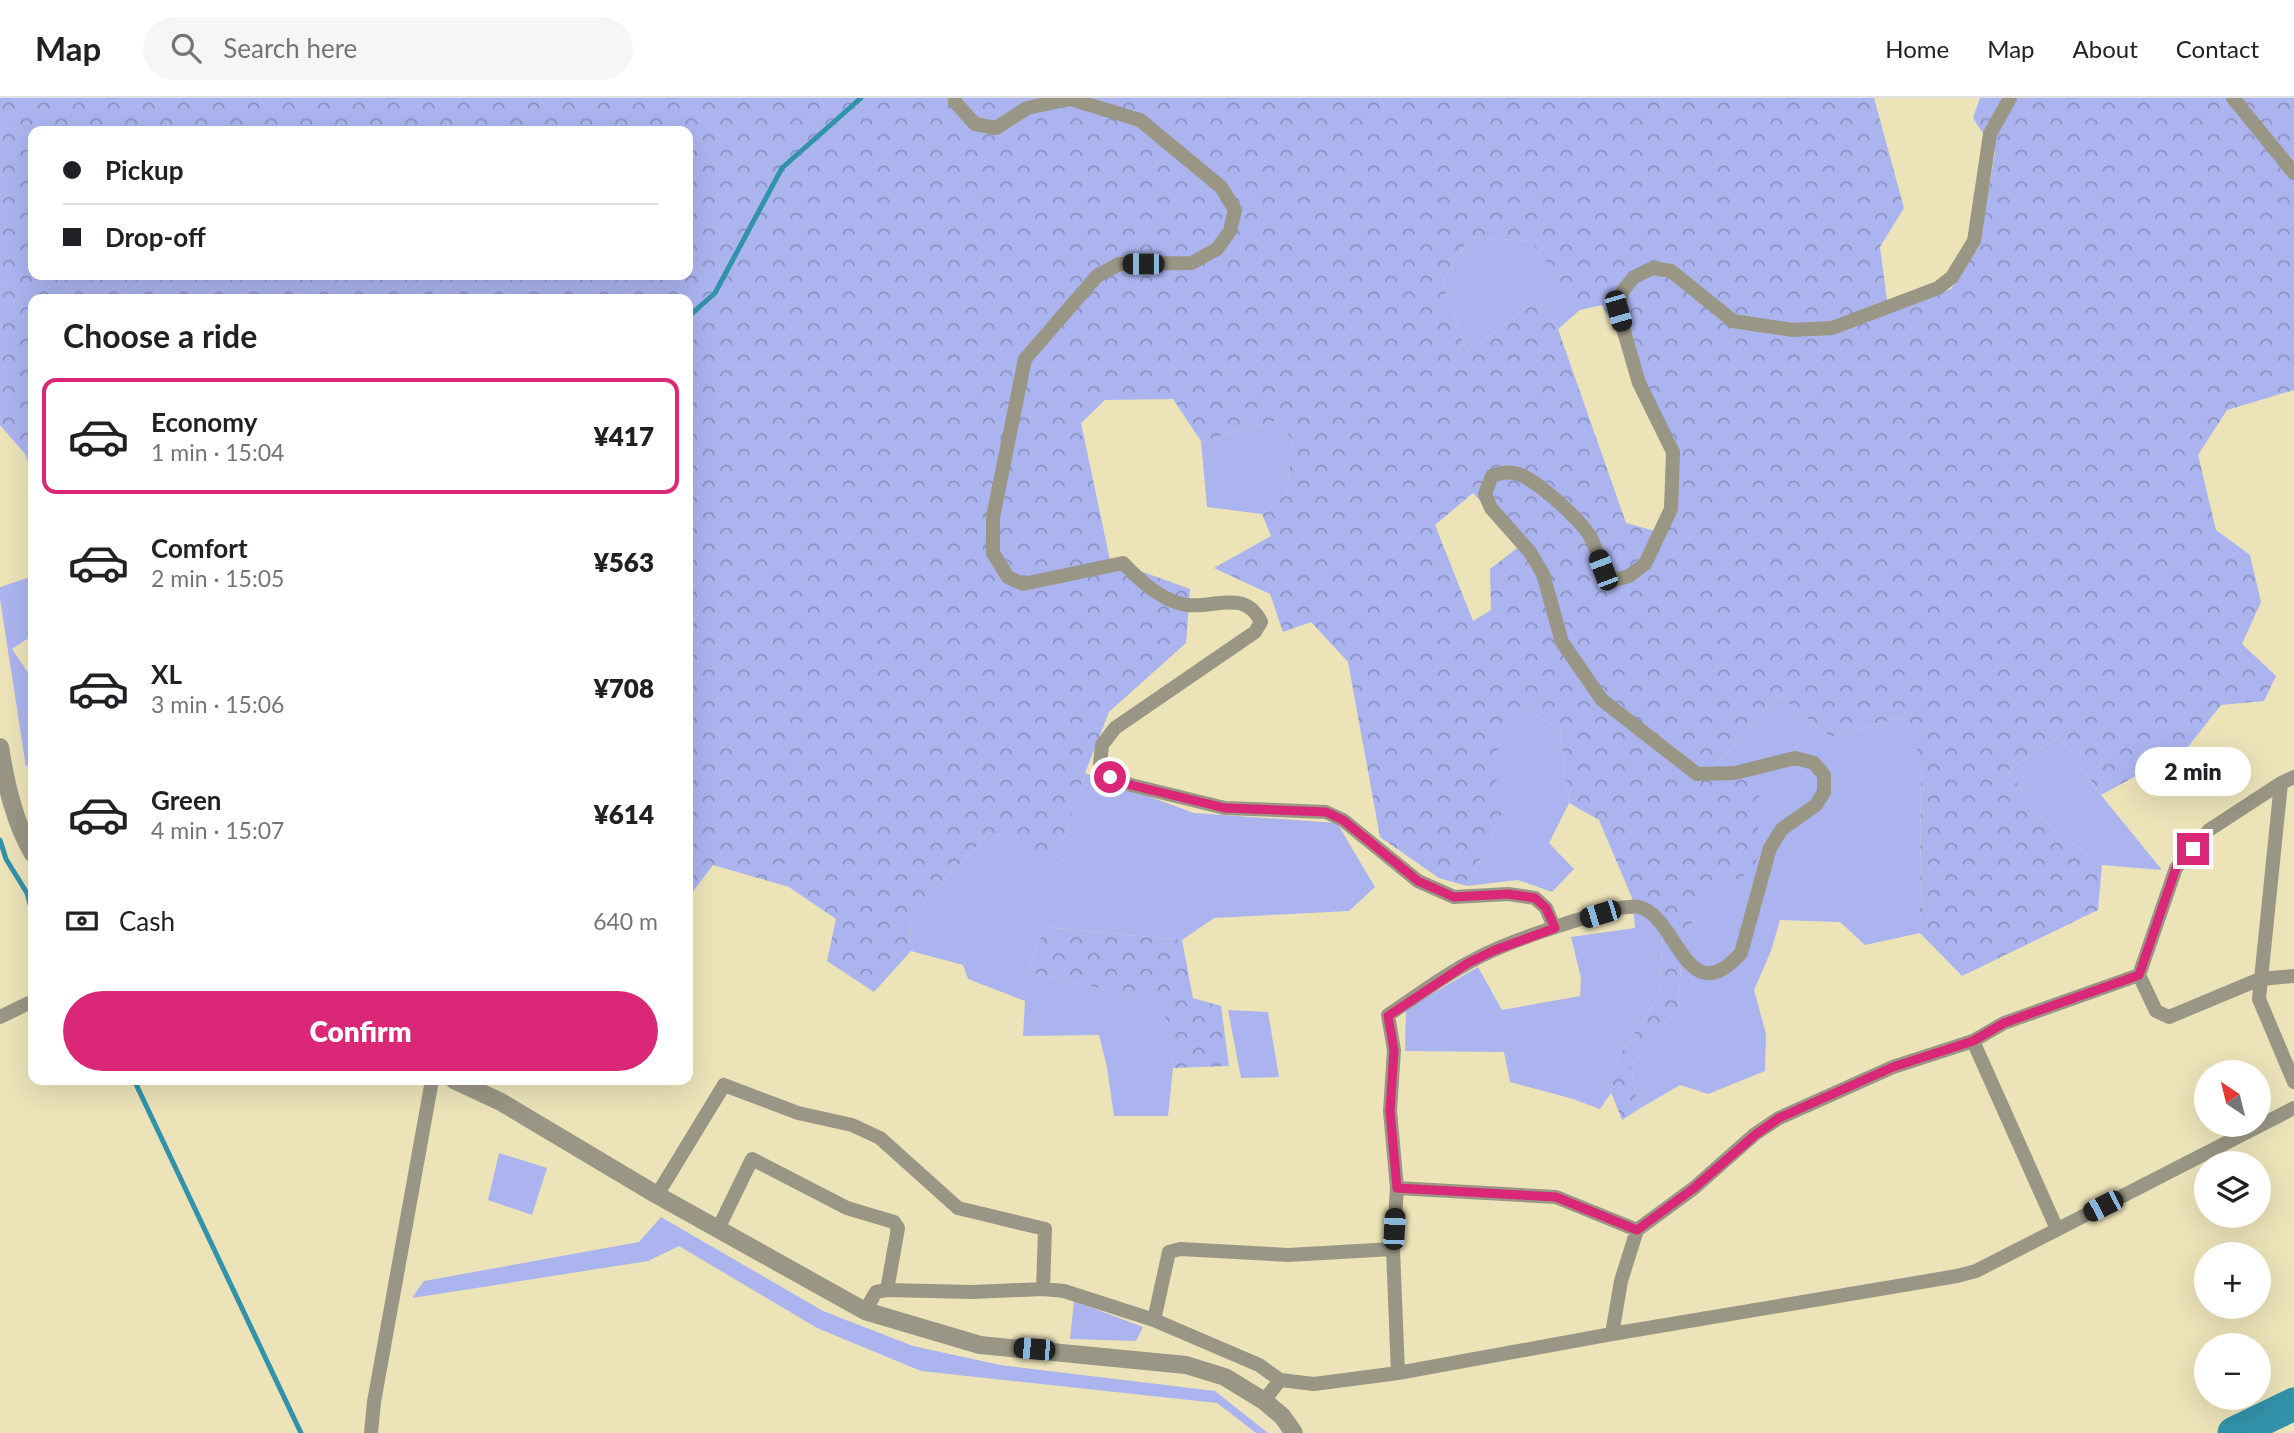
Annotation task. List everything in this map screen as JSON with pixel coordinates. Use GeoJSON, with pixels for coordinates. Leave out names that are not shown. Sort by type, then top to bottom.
{"type":"FeatureCollection","features":[{"type":"Feature","properties":{"kind":"street"},"geometry":{"type":"LineString","coordinates":[[955,98],[954,102],[975,124],[996,128],[1027,108],[1070,99],[1140,120],[1221,187],[1235,210],[1230,230],[1217,249],[1192,263],[1119,264],[1097,276],[1025,359],[993,517],[993,552],[1008,577],[1023,584],[1123,563],[1136,577],[1168,599],[1187,605],[1242,603],[1255,610],[1261,622],[1255,632],[1115,728],[1102,745],[1100,764],[1110,777],[1131,785],[1225,808],[1326,812],[1343,820],[1418,881],[1454,897],[1508,894],[1535,898],[1546,908],[1555,928]]}},
{"type":"Feature","properties":{"kind":"street"},"geometry":{"type":"LineString","coordinates":[[1398,1373],[1393,1249],[1397,1188],[1390,1111],[1394,1050],[1388,1016],[1468,963],[1495,950],[1622,907],[1640,906],[1654,915],[1691,965],[1704,972],[1719,972],[1741,953],[1770,848],[1782,829],[1816,805],[1824,792],[1824,775],[1814,763],[1795,758],[1735,773],[1697,774],[1602,700],[1562,642],[1543,574],[1530,552],[1491,508],[1485,494],[1492,476],[1505,472],[1520,474],[1567,508],[1591,537],[1603,570],[1615,580],[1629,576],[1645,564],[1671,509],[1673,452],[1639,383],[1618,311],[1622,292],[1634,276],[1653,268],[1671,271],[1733,321],[1793,330],[1832,328],[1938,288],[1952,277],[1974,241],[1990,134],[2010,98]]}},
{"type":"Feature","properties":{"kind":"street"},"geometry":{"type":"LineString","coordinates":[[2233,98],[2294,173]]}},
{"type":"Feature","properties":{"kind":"street"},"geometry":{"type":"LineString","coordinates":[[0,747],[5,780],[28,846]]}},
{"type":"Feature","properties":{"kind":"street"},"geometry":{"type":"LineString","coordinates":[[2288,780],[2209,830],[2176,868],[2139,975],[2156,1011],[2169,1017],[2260,979],[2294,976]]}},
{"type":"Feature","properties":{"kind":"street"},"geometry":{"type":"LineString","coordinates":[[2288,780],[2259,999],[2294,1082]]}},
{"type":"Feature","properties":{"kind":"street"},"geometry":{"type":"LineString","coordinates":[[1612,1334],[1621,1281],[1637,1230],[1694,1188],[1755,1135],[1779,1118],[1893,1067],[1973,1041],[2004,1023],[2139,975]]}},
{"type":"Feature","properties":{"kind":"street"},"geometry":{"type":"LineString","coordinates":[[0,1017],[28,1004]]}},
{"type":"Feature","properties":{"kind":"street"},"geometry":{"type":"LineString","coordinates":[[1973,1041],[2057,1229]]}},
{"type":"Feature","properties":{"kind":"street"},"geometry":{"type":"LineString","coordinates":[[371,1433],[374,1402],[431,1085]]}},
{"type":"Feature","properties":{"kind":"street"},"geometry":{"type":"LineString","coordinates":[[465,1085],[501,1102],[657,1195],[865,1311],[980,1345],[1186,1365],[1225,1377],[1264,1401],[1282,1416],[1294,1433]]}},
{"type":"Feature","properties":{"kind":"street"},"geometry":{"type":"LineString","coordinates":[[657,1195],[724,1085],[798,1113],[852,1125],[880,1138],[958,1209],[1045,1229],[1043,1289]]}},
{"type":"Feature","properties":{"kind":"street"},"geometry":{"type":"LineString","coordinates":[[865,1311],[876,1292],[887,1290],[1063,1291],[1154,1320],[1259,1365],[1280,1380],[1314,1384],[1398,1373],[1976,1271],[2294,1108]]}},
{"type":"Feature","properties":{"kind":"street"},"geometry":{"type":"LineString","coordinates":[[718,1229],[752,1159],[847,1208],[894,1222],[898,1228],[887,1290]]}},
{"type":"Feature","properties":{"kind":"street"},"geometry":{"type":"LineString","coordinates":[[1397,1188],[1556,1197],[1637,1230]]}},
{"type":"Feature","properties":{"kind":"street"},"geometry":{"type":"LineString","coordinates":[[1154,1320],[1169,1252],[1180,1249],[1288,1255],[1393,1249]]}},
{"type":"Feature","properties":{"kind":"street"},"geometry":{"type":"LineString","coordinates":[[1264,1401],[1280,1380]]}},
{"type":"Feature","properties":{"kind":"green space"},"geometry":{"type":"Polygon","coordinates":[[[0,98],[1874,98],[1904,208],[1880,247],[1888,308],[1951,289],[1979,247],[1995,152],[1973,118],[1980,98],[2294,98],[2294,390],[2227,410],[2198,455],[2216,530],[2250,555],[2261,602],[2242,644],[2276,676],[2264,701],[2221,705],[2187,748],[2101,795],[2059,737],[2008,770],[2043,821],[2102,865],[2098,910],[1962,976],[1920,933],[1921,757],[1901,717],[1831,737],[1778,695],[1715,766],[1760,788],[1756,871],[1716,887],[1683,937],[1678,1008],[1631,1066],[1639,1109],[1622,1120],[1611,1092],[1619,1056],[1659,996],[1664,915],[1632,898],[1599,820],[1569,803],[1560,730],[1522,707],[1491,761],[1505,808],[1467,886],[1439,878],[1380,837],[1348,662],[1311,622],[1283,632],[1270,594],[1214,568],[1271,536],[1262,514],[1287,494],[1292,439],[1276,421],[1201,441],[1173,399],[1105,400],[1081,423],[1110,560],[1190,589],[1186,643],[1109,712],[1085,773],[1057,860],[990,832],[910,917],[911,951],[874,992],[827,961],[836,919],[789,887],[713,865],[693,891],[693,294],[28,294],[28,462],[25,454],[0,425],[0,98]],[[1470,237],[1442,282],[1467,352],[1538,299],[1558,329],[1626,523],[1655,531],[1676,513],[1678,451],[1602,305],[1580,310],[1531,241],[1470,237]],[[1473,493],[1435,525],[1473,621],[1491,610],[1490,569],[1521,545],[1473,493]]]}},
{"type":"Feature","properties":{"kind":"green space"},"geometry":{"type":"Polygon","coordinates":[[[1470,237],[1532,241],[1580,310],[1558,329],[1538,299],[1467,352],[1442,282],[1470,237]]]}},
{"type":"Feature","properties":{"kind":"green space"},"geometry":{"type":"Polygon","coordinates":[[[1276,421],[1292,439],[1287,494],[1262,514],[1207,507],[1201,441],[1276,421]]]}},
{"type":"Feature","properties":{"kind":"green space"},"geometry":{"type":"Polygon","coordinates":[[[28,578],[28,638],[12,649],[28,673],[26,767],[0,599],[0,587],[28,578]]]}},
{"type":"Feature","properties":{"kind":"green space"},"geometry":{"type":"Polygon","coordinates":[[[1778,695],[1831,737],[1901,717],[1921,756],[1920,933],[1865,945],[1840,922],[1780,920],[1771,951],[1754,990],[1766,1034],[1765,1071],[1708,1094],[1680,1085],[1639,1109],[1631,1066],[1678,1008],[1683,937],[1716,887],[1715,766],[1778,695]]]}},
{"type":"Feature","properties":{"kind":"green space"},"geometry":{"type":"Polygon","coordinates":[[[1522,707],[1560,730],[1569,803],[1549,843],[1574,869],[1552,892],[1518,880],[1467,886],[1505,808],[1490,761],[1522,707]]]}},
{"type":"Feature","properties":{"kind":"green space"},"geometry":{"type":"Polygon","coordinates":[[[2059,737],[2101,795],[2162,870],[2102,865],[2043,821],[2008,770],[2059,737]]]}},
{"type":"Feature","properties":{"kind":"green space"},"geometry":{"type":"Polygon","coordinates":[[[1085,773],[1194,813],[1337,823],[1375,887],[1349,911],[1214,918],[1182,940],[1044,927],[1028,972],[1164,1002],[1173,1068],[1168,1116],[1114,1116],[1099,1035],[1023,1036],[1025,1001],[968,979],[963,965],[911,951],[910,917],[990,832],[1057,859],[1085,773]]]}},
{"type":"Feature","properties":{"kind":"green space"},"geometry":{"type":"Polygon","coordinates":[[[1632,898],[1664,915],[1659,996],[1619,1056],[1611,1093],[1600,1109],[1510,1082],[1504,1052],[1405,1051],[1406,1009],[1478,967],[1502,1010],[1580,996],[1581,978],[1571,937],[1635,928],[1632,898]]]}},
{"type":"Feature","properties":{"kind":"green space"},"geometry":{"type":"Polygon","coordinates":[[[1044,927],[1182,940],[1193,998],[1221,1006],[1229,1066],[1173,1068],[1163,1002],[1028,972],[1044,927]]]}},
{"type":"Feature","properties":{"kind":"green space"},"geometry":{"type":"Polygon","coordinates":[[[1228,1010],[1268,1012],[1279,1077],[1241,1078],[1228,1010]]]}},
{"type":"Feature","properties":{"kind":"green space"},"geometry":{"type":"Polygon","coordinates":[[[499,1153],[547,1168],[532,1215],[488,1200],[499,1153]]]}},
{"type":"Feature","properties":{"kind":"green space"},"geometry":{"type":"Polygon","coordinates":[[[661,1217],[823,1311],[913,1346],[1000,1365],[1215,1391],[1268,1433],[1256,1433],[1217,1403],[921,1371],[817,1328],[679,1246],[648,1261],[412,1298],[424,1281],[639,1242],[661,1217]]]}},
{"type":"Feature","properties":{"kind":"green space"},"geometry":{"type":"Polygon","coordinates":[[[1074,1301],[1143,1327],[1136,1341],[1070,1339],[1074,1301]]]}},
{"type":"Feature","properties":{"kind":"waterway"},"geometry":{"type":"LineString","coordinates":[[693,313],[715,293],[782,168],[861,98]]}},
{"type":"Feature","properties":{"kind":"waterway"},"geometry":{"type":"LineString","coordinates":[[0,840],[6,859],[28,897]]}},
{"type":"Feature","properties":{"kind":"waterway"},"geometry":{"type":"LineString","coordinates":[[136,1085],[301,1433]]}},
{"type":"Feature","properties":{"kind":"waterway"},"geometry":{"type":"LineString","coordinates":[[2234,1433],[2294,1404]]}},
{"type":"Feature","properties":{"kind":"route"},"geometry":{"type":"LineString","coordinates":[[1110,777],[1131,785],[1225,808],[1326,812],[1343,820],[1418,881],[1454,897],[1508,894],[1535,898],[1546,908],[1555,928],[1468,963],[1388,1016],[1394,1050],[1390,1111],[1397,1188],[1556,1197],[1637,1230],[1694,1188],[1755,1135],[1779,1118],[1893,1067],[1973,1041],[2004,1023],[2139,975],[2176,868],[2193,849]]}}]}
